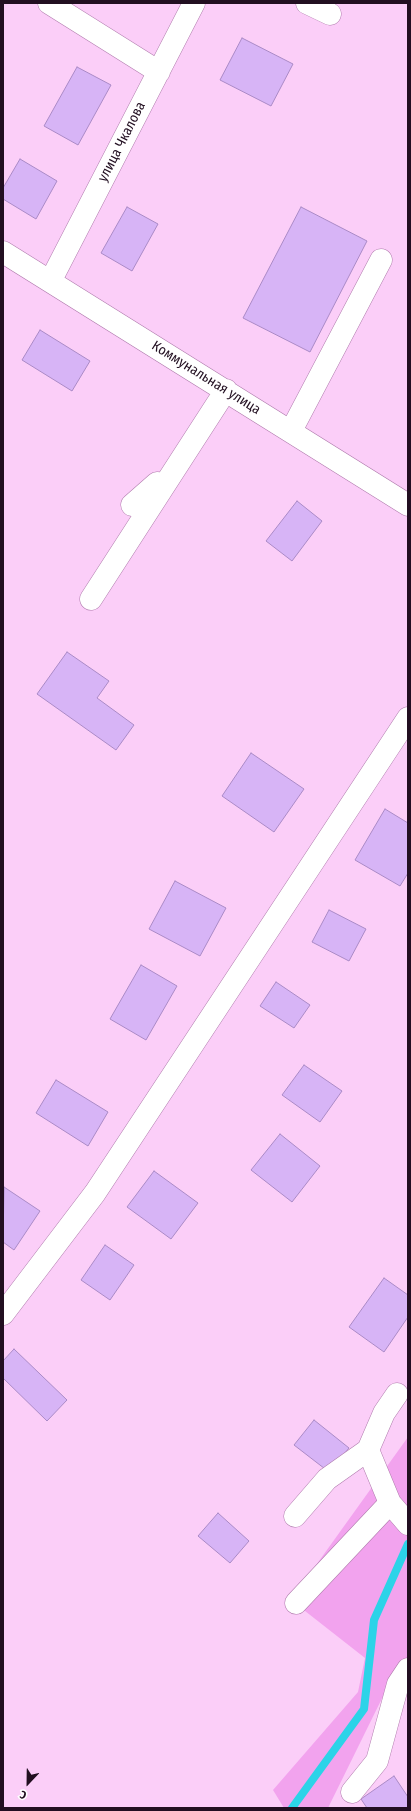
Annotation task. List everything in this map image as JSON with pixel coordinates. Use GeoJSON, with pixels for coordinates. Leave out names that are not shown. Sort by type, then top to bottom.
{"type":"FeatureCollection","features":[{"type":"Feature","properties":{"kind":"street"},"geometry":{"type":"LineString","coordinates":[[49,3],[159,72]]}},
{"type":"Feature","properties":{"kind":"street","name":"улица Чкалова"},"geometry":{"type":"LineString","coordinates":[[51,280],[194,3]]}},
{"type":"Feature","properties":{"kind":"street"},"geometry":{"type":"LineString","coordinates":[[307,3],[330,14]]}},
{"type":"Feature","properties":{"kind":"street","name":"Коммунальная улица"},"geometry":{"type":"LineString","coordinates":[[3,252],[51,280],[408,505]]}},
{"type":"Feature","properties":{"kind":"street"},"geometry":{"type":"LineString","coordinates":[[291,431],[381,260]]}},
{"type":"Feature","properties":{"kind":"street"},"geometry":{"type":"LineString","coordinates":[[91,599],[226,390]]}},
{"type":"Feature","properties":{"kind":"street"},"geometry":{"type":"LineString","coordinates":[[132,505],[176,466]]}},
{"type":"Feature","properties":{"kind":"street"},"geometry":{"type":"LineString","coordinates":[[3,1314],[95,1193],[408,718]]}},
{"type":"Feature","properties":{"kind":"street"},"geometry":{"type":"LineString","coordinates":[[295,1516],[326,1479],[368,1450],[384,1413],[397,1394]]}},
{"type":"Feature","properties":{"kind":"street"},"geometry":{"type":"LineString","coordinates":[[368,1450],[390,1503],[407,1522]]}},
{"type":"Feature","properties":{"kind":"street"},"geometry":{"type":"LineString","coordinates":[[296,1603],[390,1503]]}},
{"type":"Feature","properties":{"kind":"street"},"geometry":{"type":"LineString","coordinates":[[352,1792],[378,1761],[398,1684],[408,1669]]}},
{"type":"Feature","properties":{"kind":"shaded area"},"geometry":{"type":"Polygon","coordinates":[[[408,1437],[408,1660],[393,1676],[328,1808],[284,1808],[273,1790],[358,1692],[365,1658],[291,1600],[408,1437]]]}},
{"type":"Feature","properties":{"kind":"building"},"geometry":{"type":"Polygon","coordinates":[[[242,38],[293,64],[271,106],[220,80],[242,38]]]}},
{"type":"Feature","properties":{"kind":"building"},"geometry":{"type":"Polygon","coordinates":[[[77,67],[111,85],[78,145],[44,126],[77,67]]]}},
{"type":"Feature","properties":{"kind":"building"},"geometry":{"type":"Polygon","coordinates":[[[20,159],[57,181],[36,219],[3,199],[3,188],[20,159]]]}},
{"type":"Feature","properties":{"kind":"building"},"geometry":{"type":"Polygon","coordinates":[[[127,207],[158,224],[132,271],[101,253],[127,207]]]}},
{"type":"Feature","properties":{"kind":"building"},"geometry":{"type":"Polygon","coordinates":[[[301,207],[367,241],[310,352],[243,318],[301,207]]]}},
{"type":"Feature","properties":{"kind":"building"},"geometry":{"type":"Polygon","coordinates":[[[40,330],[90,361],[72,391],[22,360],[40,330]]]}},
{"type":"Feature","properties":{"kind":"building"},"geometry":{"type":"Polygon","coordinates":[[[297,501],[322,521],[292,561],[266,541],[297,501]]]}},
{"type":"Feature","properties":{"kind":"building"},"geometry":{"type":"Polygon","coordinates":[[[67,652],[109,681],[97,698],[134,725],[116,750],[37,694],[67,652]]]}},
{"type":"Feature","properties":{"kind":"building"},"geometry":{"type":"Polygon","coordinates":[[[251,753],[304,789],[274,832],[222,796],[251,753]]]}},
{"type":"Feature","properties":{"kind":"building"},"geometry":{"type":"Polygon","coordinates":[[[385,809],[408,823],[408,873],[400,886],[355,860],[385,809]]]}},
{"type":"Feature","properties":{"kind":"building"},"geometry":{"type":"Polygon","coordinates":[[[175,881],[226,908],[200,956],[149,929],[175,881]]]}},
{"type":"Feature","properties":{"kind":"building"},"geometry":{"type":"Polygon","coordinates":[[[329,910],[366,929],[349,961],[312,942],[329,910]]]}},
{"type":"Feature","properties":{"kind":"building"},"geometry":{"type":"Polygon","coordinates":[[[141,965],[177,986],[146,1040],[110,1019],[141,965]]]}},
{"type":"Feature","properties":{"kind":"building"},"geometry":{"type":"Polygon","coordinates":[[[276,982],[310,1005],[294,1028],[260,1006],[276,982]]]}},
{"type":"Feature","properties":{"kind":"building"},"geometry":{"type":"Polygon","coordinates":[[[304,1065],[342,1091],[320,1122],[282,1095],[304,1065]]]}},
{"type":"Feature","properties":{"kind":"building"},"geometry":{"type":"Polygon","coordinates":[[[56,1080],[108,1112],[88,1146],[36,1113],[56,1080]]]}},
{"type":"Feature","properties":{"kind":"building"},"geometry":{"type":"Polygon","coordinates":[[[280,1134],[320,1166],[292,1202],[251,1170],[280,1134]]]}},
{"type":"Feature","properties":{"kind":"building"},"geometry":{"type":"Polygon","coordinates":[[[154,1171],[198,1203],[171,1239],[127,1207],[154,1171]]]}},
{"type":"Feature","properties":{"kind":"building"},"geometry":{"type":"Polygon","coordinates":[[[4,1187],[40,1211],[14,1250],[3,1242],[4,1187]]]}},
{"type":"Feature","properties":{"kind":"building"},"geometry":{"type":"Polygon","coordinates":[[[105,1245],[134,1265],[110,1300],[81,1280],[105,1245]]]}},
{"type":"Feature","properties":{"kind":"building"},"geometry":{"type":"Polygon","coordinates":[[[384,1278],[408,1295],[408,1317],[384,1352],[349,1327],[384,1278]]]}},
{"type":"Feature","properties":{"kind":"building"},"geometry":{"type":"Polygon","coordinates":[[[14,1349],[67,1400],[47,1421],[3,1378],[3,1361],[14,1349]]]}},
{"type":"Feature","properties":{"kind":"building"},"geometry":{"type":"Polygon","coordinates":[[[314,1420],[349,1448],[329,1472],[294,1445],[314,1420]]]}},
{"type":"Feature","properties":{"kind":"building"},"geometry":{"type":"Polygon","coordinates":[[[218,1513],[249,1541],[230,1563],[198,1536],[218,1513]]]}},
{"type":"Feature","properties":{"kind":"building"},"geometry":{"type":"Polygon","coordinates":[[[394,1776],[408,1797],[408,1808],[367,1808],[361,1799],[394,1776]]]}},
{"type":"Feature","properties":{"kind":"waterway"},"geometry":{"type":"LineString","coordinates":[[292,1808],[364,1709],[374,1620],[408,1544]]}}]}
